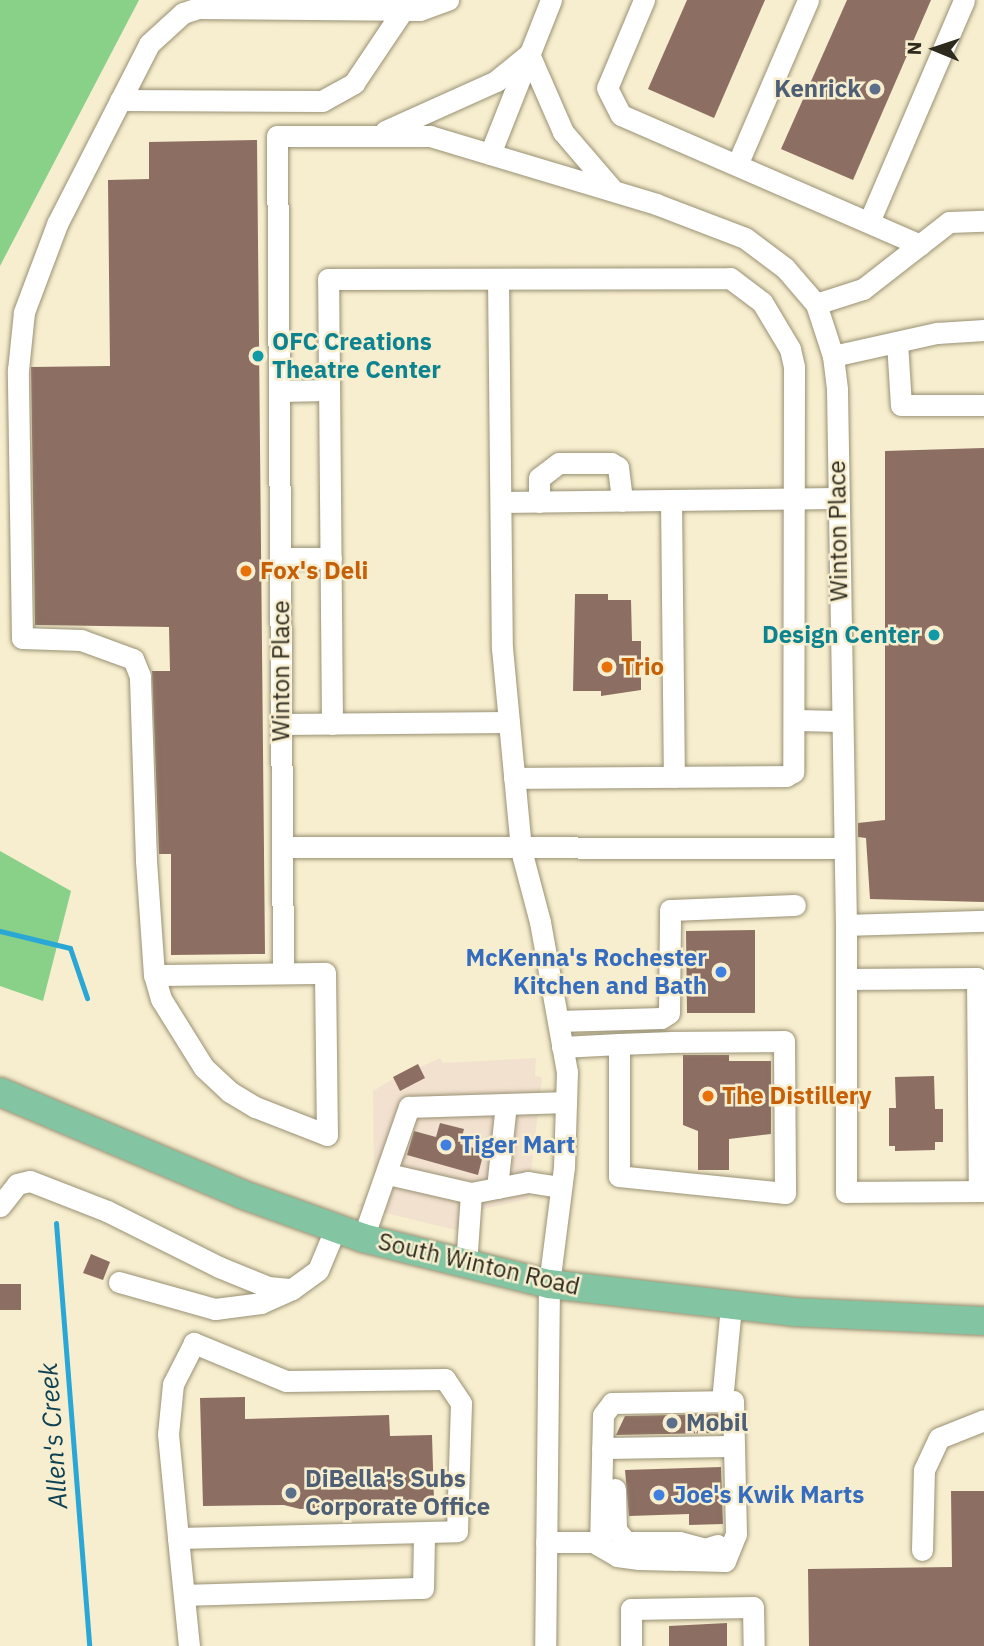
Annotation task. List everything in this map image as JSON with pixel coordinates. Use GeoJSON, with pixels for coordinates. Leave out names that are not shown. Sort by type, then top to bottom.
{"type":"FeatureCollection","features":[{"type":"Feature","properties":{"kind":"main road","name":"South Winton Road"},"geometry":{"type":"LineString","coordinates":[[0,1092],[241,1194],[363,1238],[467,1265],[549,1284],[730,1305],[984,1321]]}},
{"type":"Feature","properties":{"kind":"street"},"geometry":{"type":"LineString","coordinates":[[154,975],[325,972],[327,1135],[255,1107],[230,1092],[204,1068],[161,999],[154,975],[140,676],[133,659],[81,640],[22,638],[18,370],[24,312],[57,224],[149,44],[183,12],[198,8],[420,10],[448,0]]}},
{"type":"Feature","properties":{"kind":"street"},"geometry":{"type":"LineString","coordinates":[[490,154],[551,0]]}},
{"type":"Feature","properties":{"kind":"street"},"geometry":{"type":"LineString","coordinates":[[643,0],[607,88],[621,115],[920,245]]}},
{"type":"Feature","properties":{"kind":"street"},"geometry":{"type":"LineString","coordinates":[[737,164],[808,0]]}},
{"type":"Feature","properties":{"kind":"street"},"geometry":{"type":"LineString","coordinates":[[869,222],[964,0]]}},
{"type":"Feature","properties":{"kind":"street"},"geometry":{"type":"LineString","coordinates":[[120,100],[322,102],[338,96],[354,83],[403,10]]}},
{"type":"Feature","properties":{"kind":"street"},"geometry":{"type":"LineString","coordinates":[[374,136],[496,81],[529,54]]}},
{"type":"Feature","properties":{"kind":"street"},"geometry":{"type":"LineString","coordinates":[[529,54],[563,132],[615,192]]}},
{"type":"Feature","properties":{"kind":"street"},"geometry":{"type":"LineString","coordinates":[[277,101],[278,136]]}},
{"type":"Feature","properties":{"kind":"street","name":"Winton Place"},"geometry":{"type":"LineString","coordinates":[[284,972],[278,136],[430,136],[615,192],[745,238],[785,268],[816,304],[833,356],[838,498],[841,848],[846,925],[846,1192],[981,1191]]}},
{"type":"Feature","properties":{"kind":"street"},"geometry":{"type":"LineString","coordinates":[[816,304],[863,289],[949,222],[984,221]]}},
{"type":"Feature","properties":{"kind":"street"},"geometry":{"type":"LineString","coordinates":[[332,723],[328,279],[730,278],[745,286],[762,302],[792,358],[796,499],[796,764],[786,776],[514,778]]}},
{"type":"Feature","properties":{"kind":"street"},"geometry":{"type":"LineString","coordinates":[[498,279],[502,648],[521,850],[558,1021],[565,1102],[561,1187],[549,1284],[545,1646]]}},
{"type":"Feature","properties":{"kind":"street"},"geometry":{"type":"LineString","coordinates":[[833,356],[897,342],[984,330]]}},
{"type":"Feature","properties":{"kind":"street"},"geometry":{"type":"LineString","coordinates":[[897,342],[901,405],[984,405]]}},
{"type":"Feature","properties":{"kind":"street"},"geometry":{"type":"LineString","coordinates":[[279,391],[329,390]]}},
{"type":"Feature","properties":{"kind":"street"},"geometry":{"type":"LineString","coordinates":[[539,502],[539,478],[559,463],[618,467],[622,501]]}},
{"type":"Feature","properties":{"kind":"street"},"geometry":{"type":"LineString","coordinates":[[500,502],[838,498]]}},
{"type":"Feature","properties":{"kind":"street"},"geometry":{"type":"LineString","coordinates":[[671,500],[674,777]]}},
{"type":"Feature","properties":{"kind":"street"},"geometry":{"type":"LineString","coordinates":[[281,558],[331,558]]}},
{"type":"Feature","properties":{"kind":"street"},"geometry":{"type":"LineString","coordinates":[[796,720],[840,720]]}},
{"type":"Feature","properties":{"kind":"street"},"geometry":{"type":"LineString","coordinates":[[282,724],[509,722]]}},
{"type":"Feature","properties":{"kind":"street"},"geometry":{"type":"LineString","coordinates":[[283,848],[841,848]]}},
{"type":"Feature","properties":{"kind":"street"},"geometry":{"type":"LineString","coordinates":[[558,1021],[661,1018],[669,1013],[670,911],[795,905]]}},
{"type":"Feature","properties":{"kind":"street"},"geometry":{"type":"LineString","coordinates":[[846,925],[984,922]]}},
{"type":"Feature","properties":{"kind":"street"},"geometry":{"type":"LineString","coordinates":[[846,979],[980,978],[981,1191]]}},
{"type":"Feature","properties":{"kind":"street"},"geometry":{"type":"LineString","coordinates":[[562,1047],[619,1044],[672,1042],[784,1041],[785,1193],[619,1176],[619,1044]]}},
{"type":"Feature","properties":{"kind":"street"},"geometry":{"type":"LineString","coordinates":[[363,1238],[388,1174],[409,1107],[565,1102]]}},
{"type":"Feature","properties":{"kind":"street"},"geometry":{"type":"LineString","coordinates":[[498,1188],[506,1104]]}},
{"type":"Feature","properties":{"kind":"street"},"geometry":{"type":"LineString","coordinates":[[388,1174],[471,1193],[528,1182],[561,1187]]}},
{"type":"Feature","properties":{"kind":"street"},"geometry":{"type":"LineString","coordinates":[[0,1206],[17,1184],[30,1181],[107,1210],[219,1267],[268,1287],[292,1289]]}},
{"type":"Feature","properties":{"kind":"street"},"geometry":{"type":"LineString","coordinates":[[467,1265],[471,1193]]}},
{"type":"Feature","properties":{"kind":"street"},"geometry":{"type":"LineString","coordinates":[[119,1282],[162,1298],[215,1309],[261,1303],[292,1289],[318,1270],[336,1227]]}},
{"type":"Feature","properties":{"kind":"street"},"geometry":{"type":"LineString","coordinates":[[722,1401],[730,1305]]}},
{"type":"Feature","properties":{"kind":"street"},"geometry":{"type":"LineString","coordinates":[[178,1538],[424,1534],[457,1531],[461,1403],[445,1379],[286,1381],[194,1343],[173,1384],[168,1434],[178,1538],[189,1646]]}},
{"type":"Feature","properties":{"kind":"street"},"geometry":{"type":"LineString","coordinates":[[733,1401],[728,1446],[725,1524],[719,1543],[705,1549],[679,1542],[633,1543],[620,1537],[603,1415],[612,1403],[733,1401]]}},
{"type":"Feature","properties":{"kind":"street"},"geometry":{"type":"LineString","coordinates":[[922,1550],[924,1470],[939,1438],[984,1420]]}},
{"type":"Feature","properties":{"kind":"street"},"geometry":{"type":"LineString","coordinates":[[546,1542],[600,1545],[617,1556],[639,1559],[725,1561],[736,1534],[728,1446]]}},
{"type":"Feature","properties":{"kind":"street"},"geometry":{"type":"LineString","coordinates":[[609,1448],[728,1446]]}},
{"type":"Feature","properties":{"kind":"street"},"geometry":{"type":"LineString","coordinates":[[600,1545],[609,1448]]}},
{"type":"Feature","properties":{"kind":"street"},"geometry":{"type":"LineString","coordinates":[[184,1595],[423,1588],[424,1534]]}},
{"type":"Feature","properties":{"kind":"street"},"geometry":{"type":"LineString","coordinates":[[631,1646],[631,1609],[753,1607],[754,1646]]}},
{"type":"Feature","properties":{"kind":"shaded area"},"geometry":{"type":"Polygon","coordinates":[[[440,1058],[443,1063],[536,1058],[535,1076],[542,1077],[528,1199],[479,1210],[481,1236],[356,1206],[369,1199],[374,1182],[373,1091],[418,1064],[420,1067],[440,1058]]]}},
{"type":"Feature","properties":{"kind":"green space"},"geometry":{"type":"Polygon","coordinates":[[[0,0],[139,0],[0,266],[0,0]]]}},
{"type":"Feature","properties":{"kind":"green space"},"geometry":{"type":"Polygon","coordinates":[[[0,851],[71,891],[43,1001],[0,986],[0,851]]]}},
{"type":"Feature","properties":{"kind":"building"},"geometry":{"type":"Polygon","coordinates":[[[687,0],[765,0],[714,118],[648,89],[687,0]]]}},
{"type":"Feature","properties":{"kind":"building"},"geometry":{"type":"Polygon","coordinates":[[[847,0],[931,0],[853,180],[781,149],[847,0]]]}},
{"type":"Feature","properties":{"kind":"building"},"geometry":{"type":"Polygon","coordinates":[[[257,140],[265,954],[171,955],[171,854],[159,854],[152,671],[170,671],[169,627],[35,625],[31,367],[110,366],[108,180],[149,179],[149,142],[257,140]]]}},
{"type":"Feature","properties":{"kind":"building","name":"Design Center"},"geometry":{"type":"Polygon","coordinates":[[[984,448],[984,902],[870,899],[866,838],[858,837],[858,823],[885,820],[885,451],[984,448]]]}},
{"type":"Feature","properties":{"kind":"building","name":"Trio"},"geometry":{"type":"Polygon","coordinates":[[[575,594],[608,594],[608,600],[631,600],[632,641],[641,641],[641,690],[601,696],[601,691],[573,691],[575,594]]]}},
{"type":"Feature","properties":{"kind":"building","name":"McKenna's Rochester Kitchen and Bath"},"geometry":{"type":"Polygon","coordinates":[[[755,930],[755,1013],[687,1013],[686,931],[755,930]]]}},
{"type":"Feature","properties":{"kind":"building"},"geometry":{"type":"Polygon","coordinates":[[[683,1055],[729,1055],[729,1061],[771,1061],[771,1134],[729,1139],[729,1170],[698,1170],[698,1131],[683,1125],[683,1055]]]}},
{"type":"Feature","properties":{"kind":"building"},"geometry":{"type":"Polygon","coordinates":[[[418,1064],[425,1078],[400,1091],[393,1077],[418,1064]]]}},
{"type":"Feature","properties":{"kind":"building"},"geometry":{"type":"Polygon","coordinates":[[[934,1076],[935,1109],[943,1109],[943,1142],[935,1142],[935,1150],[895,1151],[895,1146],[889,1146],[889,1108],[896,1108],[895,1077],[934,1076]]]}},
{"type":"Feature","properties":{"kind":"building"},"geometry":{"type":"Polygon","coordinates":[[[440,1123],[464,1129],[460,1144],[484,1151],[478,1175],[407,1155],[414,1131],[436,1137],[440,1123]]]}},
{"type":"Feature","properties":{"kind":"building"},"geometry":{"type":"Polygon","coordinates":[[[91,1254],[110,1262],[103,1280],[83,1273],[91,1254]]]}},
{"type":"Feature","properties":{"kind":"building"},"geometry":{"type":"Polygon","coordinates":[[[0,1284],[21,1284],[21,1310],[0,1310],[0,1284]]]}},
{"type":"Feature","properties":{"kind":"building"},"geometry":{"type":"Polygon","coordinates":[[[245,1397],[245,1419],[389,1415],[390,1436],[432,1435],[434,1501],[300,1509],[284,1505],[203,1506],[200,1398],[245,1397]]]}},
{"type":"Feature","properties":{"kind":"building"},"geometry":{"type":"Polygon","coordinates":[[[720,1414],[716,1433],[616,1435],[625,1416],[720,1414]]]}},
{"type":"Feature","properties":{"kind":"building"},"geometry":{"type":"Polygon","coordinates":[[[721,1467],[723,1524],[689,1525],[689,1514],[629,1516],[625,1470],[721,1467]]]}},
{"type":"Feature","properties":{"kind":"building"},"geometry":{"type":"Polygon","coordinates":[[[951,1491],[984,1491],[984,1646],[809,1646],[808,1569],[952,1567],[951,1491]]]}},
{"type":"Feature","properties":{"kind":"building"},"geometry":{"type":"Polygon","coordinates":[[[727,1623],[727,1646],[669,1646],[669,1626],[727,1623]]]}},
{"type":"Feature","properties":{"kind":"waterway","name":"Allen's Creek"},"geometry":{"type":"LineString","coordinates":[[0,931],[70,948],[87,998]]}},
{"type":"Feature","properties":{"kind":"waterway","name":"Allen's Creek"},"geometry":{"type":"LineString","coordinates":[[56,1223],[89,1646]]}},
{"type":"Feature","properties":{"kind":"place","name":"Kenrick"},"geometry":{"type":"Point","coordinates":[875,89]}},
{"type":"Feature","properties":{"kind":"place","name":"OFC Creations Theatre Center"},"geometry":{"type":"Point","coordinates":[258,356]}},
{"type":"Feature","properties":{"kind":"place","name":"Fox's Deli"},"geometry":{"type":"Point","coordinates":[246,571]}},
{"type":"Feature","properties":{"kind":"place","name":"Design Center"},"geometry":{"type":"Point","coordinates":[934,635]}},
{"type":"Feature","properties":{"kind":"place","name":"Trio"},"geometry":{"type":"Point","coordinates":[607,667]}},
{"type":"Feature","properties":{"kind":"place","name":"McKenna's Rochester Kitchen and Bath"},"geometry":{"type":"Point","coordinates":[721,972]}},
{"type":"Feature","properties":{"kind":"place","name":"The Distillery"},"geometry":{"type":"Point","coordinates":[708,1096]}},
{"type":"Feature","properties":{"kind":"place","name":"Tiger Mart"},"geometry":{"type":"Point","coordinates":[446,1145]}},
{"type":"Feature","properties":{"kind":"place","name":"Mobil"},"geometry":{"type":"Point","coordinates":[672,1423]}},
{"type":"Feature","properties":{"kind":"place","name":"DiBella's Subs Corporate Office"},"geometry":{"type":"Point","coordinates":[291,1493]}},
{"type":"Feature","properties":{"kind":"place","name":"Joe's Kwik Marts"},"geometry":{"type":"Point","coordinates":[659,1495]}}]}
